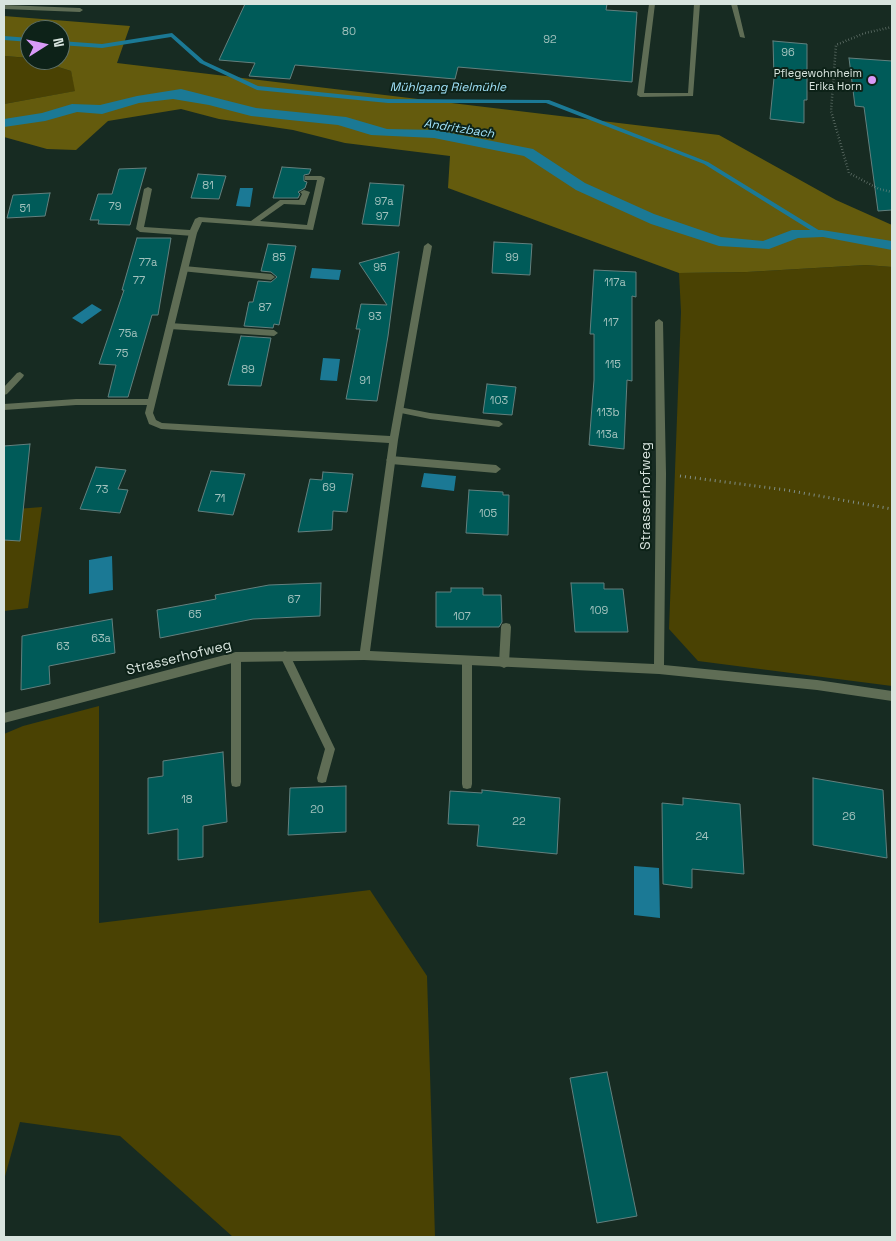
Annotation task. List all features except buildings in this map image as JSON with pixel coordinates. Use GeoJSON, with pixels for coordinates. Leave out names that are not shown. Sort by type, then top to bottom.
{"type":"FeatureCollection","features":[{"type":"Feature","properties":{"kind":"street"},"geometry":{"type":"LineString","coordinates":[[652,4],[640,95],[692,95],[697,4]]}},
{"type":"Feature","properties":{"kind":"street"},"geometry":{"type":"LineString","coordinates":[[734,4],[743,37]]}},
{"type":"Feature","properties":{"kind":"street"},"geometry":{"type":"LineString","coordinates":[[4,7],[80,10]]}},
{"type":"Feature","properties":{"kind":"street"},"geometry":{"type":"LineString","coordinates":[[308,178],[321,178],[310,228],[199,220],[193,233],[149,413],[152,422],[160,426],[394,440]]}},
{"type":"Feature","properties":{"kind":"street"},"geometry":{"type":"LineString","coordinates":[[148,189],[140,230],[193,233]]}},
{"type":"Feature","properties":{"kind":"street"},"geometry":{"type":"LineString","coordinates":[[251,224],[283,202],[302,203],[306,192],[304,192]]}},
{"type":"Feature","properties":{"kind":"street"},"geometry":{"type":"LineString","coordinates":[[364,655],[394,440],[428,246]]}},
{"type":"Feature","properties":{"kind":"street"},"geometry":{"type":"LineString","coordinates":[[184,269],[271,277]]}},
{"type":"Feature","properties":{"kind":"street","name":"Strasserhofweg"},"geometry":{"type":"LineString","coordinates":[[659,322],[659,669]]}},
{"type":"Feature","properties":{"kind":"street"},"geometry":{"type":"LineString","coordinates":[[170,326],[274,334]]}},
{"type":"Feature","properties":{"kind":"street"},"geometry":{"type":"LineString","coordinates":[[4,392],[20,375]]}},
{"type":"Feature","properties":{"kind":"street"},"geometry":{"type":"LineString","coordinates":[[4,407],[76,402],[152,402]]}},
{"type":"Feature","properties":{"kind":"street"},"geometry":{"type":"LineString","coordinates":[[399,410],[430,416],[499,424]]}},
{"type":"Feature","properties":{"kind":"street"},"geometry":{"type":"LineString","coordinates":[[391,460],[496,469]]}},
{"type":"Feature","properties":{"kind":"street"},"geometry":{"type":"LineString","coordinates":[[504,663],[506,627]]}},
{"type":"Feature","properties":{"kind":"street","name":"Strasserhofweg"},"geometry":{"type":"LineString","coordinates":[[4,718],[236,657],[364,655],[659,669],[817,685],[892,696]]}},
{"type":"Feature","properties":{"kind":"street"},"geometry":{"type":"LineString","coordinates":[[285,656],[330,750],[322,778]]}},
{"type":"Feature","properties":{"kind":"street"},"geometry":{"type":"LineString","coordinates":[[236,657],[236,782]]}},
{"type":"Feature","properties":{"kind":"street"},"geometry":{"type":"LineString","coordinates":[[467,661],[467,784]]}},
{"type":"Feature","properties":{"kind":"path"},"geometry":{"type":"LineString","coordinates":[[892,27],[865,33],[836,45],[831,111],[849,173],[879,189],[892,192]]}},
{"type":"Feature","properties":{"kind":"path"},"geometry":{"type":"LineString","coordinates":[[660,474],[786,490],[892,509]]}},
{"type":"Feature","properties":{"kind":"shaded area"},"geometry":{"type":"Polygon","coordinates":[[[4,16],[54,20],[20,20],[20,57],[4,56],[4,16]]]}},
{"type":"Feature","properties":{"kind":"shaded area"},"geometry":{"type":"Polygon","coordinates":[[[70,21],[130,26],[117,63],[719,135],[836,200],[892,225],[892,267],[866,265],[747,272],[679,273],[448,188],[450,156],[345,143],[293,130],[219,119],[181,109],[108,121],[76,150],[47,149],[4,137],[4,104],[75,91],[71,71],[68,70],[70,70],[70,21]]]}},
{"type":"Feature","properties":{"kind":"shaded area"},"geometry":{"type":"Polygon","coordinates":[[[4,56],[20,57],[20,70],[71,71],[76,91],[4,104],[4,56]]]}},
{"type":"Feature","properties":{"kind":"shaded area"},"geometry":{"type":"Polygon","coordinates":[[[866,265],[892,267],[892,686],[698,661],[669,629],[681,312],[679,273],[747,272],[866,265]]]}},
{"type":"Feature","properties":{"kind":"shaded area"},"geometry":{"type":"Polygon","coordinates":[[[42,507],[28,608],[4,611],[4,510],[42,507]]]}},
{"type":"Feature","properties":{"kind":"shaded area"},"geometry":{"type":"Polygon","coordinates":[[[99,706],[99,923],[370,890],[427,976],[435,1237],[233,1237],[120,1136],[20,1122],[4,1180],[4,734],[23,726],[99,706]]]}},
{"type":"Feature","properties":{"kind":"water"},"geometry":{"type":"Polygon","coordinates":[[[181,89],[256,108],[346,117],[387,129],[436,130],[533,149],[585,183],[654,214],[721,237],[763,241],[792,230],[822,230],[892,241],[892,250],[823,237],[798,238],[769,249],[719,246],[651,224],[576,190],[524,156],[434,138],[371,135],[338,125],[251,116],[209,105],[173,99],[139,103],[102,114],[77,112],[45,121],[4,127],[4,119],[42,113],[72,104],[100,105],[137,96],[181,89]]]}},
{"type":"Feature","properties":{"kind":"water"},"geometry":{"type":"Polygon","coordinates":[[[240,188],[253,188],[250,207],[236,206],[240,188]]]}},
{"type":"Feature","properties":{"kind":"water"},"geometry":{"type":"Polygon","coordinates":[[[312,268],[341,270],[339,280],[310,278],[312,268]]]}},
{"type":"Feature","properties":{"kind":"water"},"geometry":{"type":"Polygon","coordinates":[[[92,304],[102,310],[82,324],[72,318],[92,304]]]}},
{"type":"Feature","properties":{"kind":"water"},"geometry":{"type":"Polygon","coordinates":[[[323,358],[340,359],[337,381],[320,380],[323,358]]]}},
{"type":"Feature","properties":{"kind":"water"},"geometry":{"type":"Polygon","coordinates":[[[424,473],[456,476],[454,491],[421,487],[424,473]]]}},
{"type":"Feature","properties":{"kind":"water"},"geometry":{"type":"Polygon","coordinates":[[[112,556],[113,590],[89,594],[89,560],[112,556]]]}},
{"type":"Feature","properties":{"kind":"water"},"geometry":{"type":"Polygon","coordinates":[[[634,866],[659,868],[660,918],[634,915],[634,866]]]}},
{"type":"Feature","properties":{"kind":"waterway","name":"Mühlgang Rielmühle"},"geometry":{"type":"LineString","coordinates":[[70,44],[102,46],[172,35],[202,62],[257,88],[388,101],[547,101],[706,163],[822,234]]}},
{"type":"Feature","properties":{"kind":"waterway","name":"Mühlgang Rielmühle"},"geometry":{"type":"LineString","coordinates":[[4,38],[20,39]]}},
{"type":"Feature","properties":{"kind":"place","name":"Pflegewohnheim Erika Horn"},"geometry":{"type":"Point","coordinates":[872,80]}},
{"type":"Feature","properties":{"kind":"water label","name":"Andritzbach"},"geometry":{"type":"Point","coordinates":[459,129]}}]}
